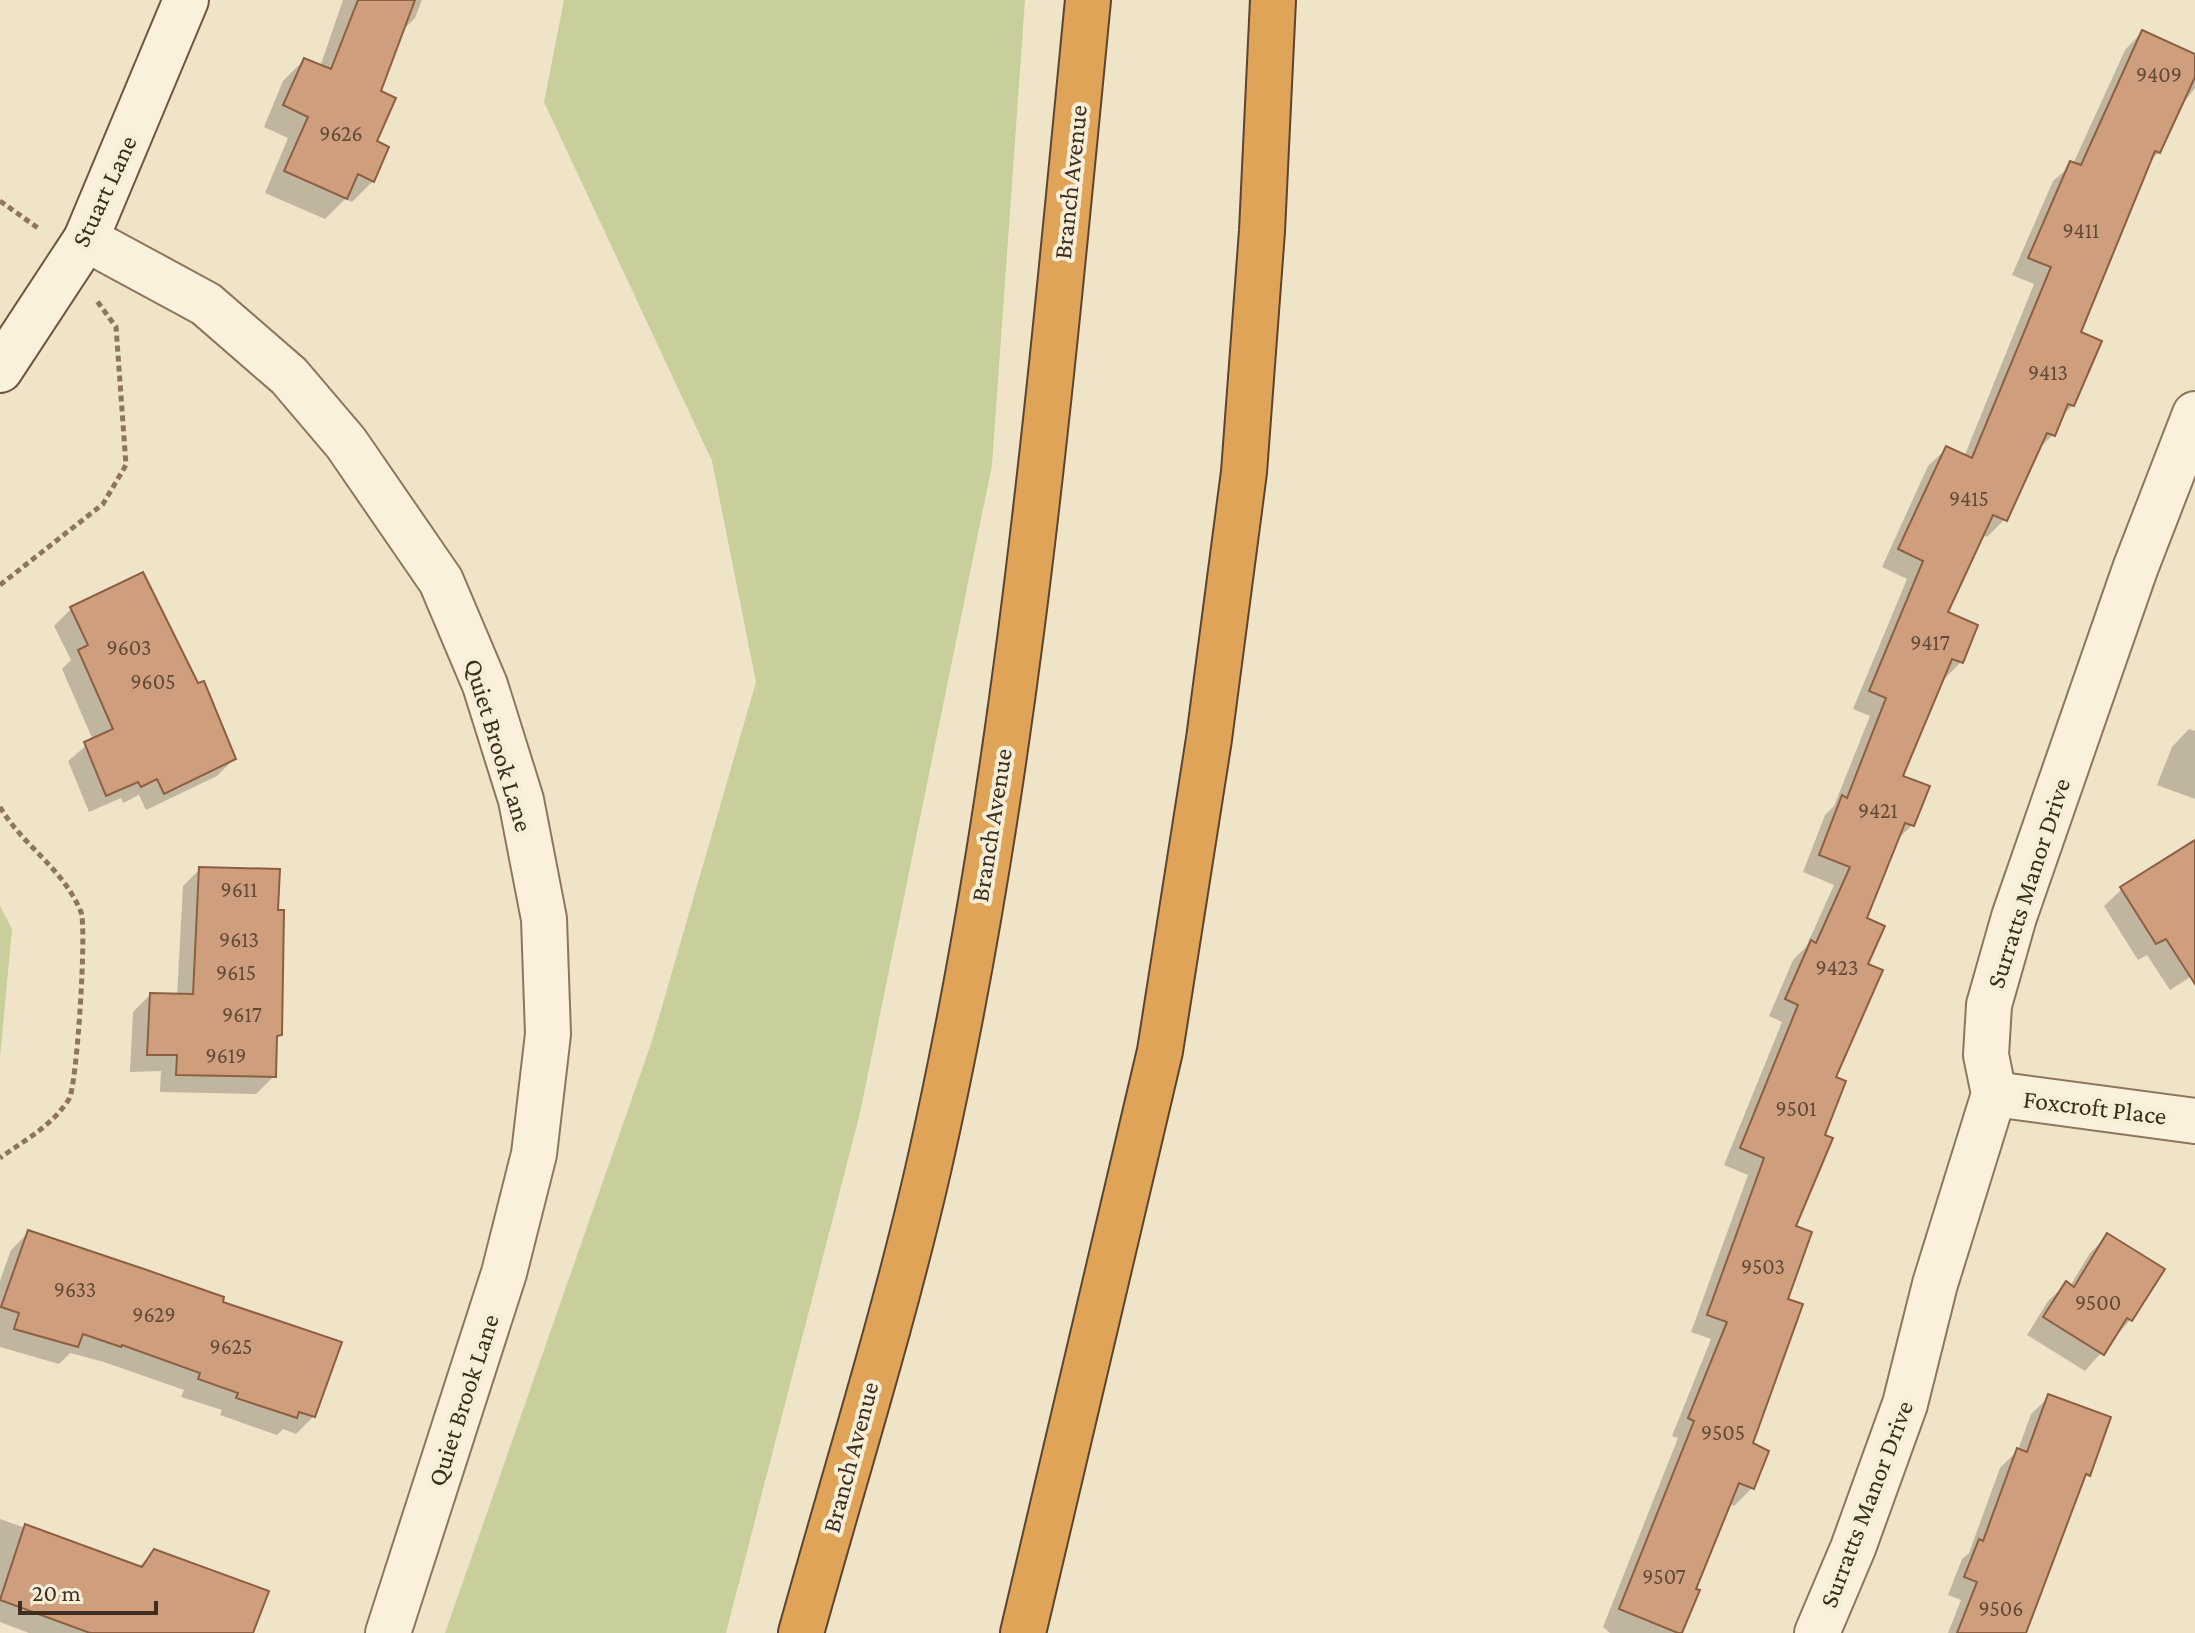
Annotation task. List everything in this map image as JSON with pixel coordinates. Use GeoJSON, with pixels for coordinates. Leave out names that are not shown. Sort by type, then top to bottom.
{"type":"FeatureCollection","features":[{"type":"Feature","properties":{"kind":"highway","name":"Branch Avenue"},"geometry":{"type":"LineString","coordinates":[[801,1633],[928,1167],[967,975],[1015,677],[1088,0]]}},
{"type":"Feature","properties":{"kind":"highway"},"geometry":{"type":"LineString","coordinates":[[1023,1633],[1160,1051],[1209,739],[1244,472],[1262,231],[1273,0]]}},
{"type":"Feature","properties":{"kind":"street","name":"Stuart Lane"},"geometry":{"type":"LineString","coordinates":[[0,370],[77,251],[186,0]]}},
{"type":"Feature","properties":{"kind":"street","name":"Quiet Brook Lane"},"geometry":{"type":"LineString","coordinates":[[77,251],[206,304],[289,376],[346,443],[441,581],[485,685],[521,800],[544,919],[548,1034],[534,1154],[504,1273],[388,1633]]}},
{"type":"Feature","properties":{"kind":"street","name":"Surratts Manor Drive"},"geometry":{"type":"LineString","coordinates":[[1817,1633],[1853,1548],[1905,1404],[1935,1284],[1994,1094],[1986,1055],[1989,1005],[2014,917],[2135,569],[2195,414]]}},
{"type":"Feature","properties":{"kind":"street","name":"Foxcroft Place"},"geometry":{"type":"LineString","coordinates":[[1994,1094],[2195,1121]]}},
{"type":"Feature","properties":{"kind":"path"},"geometry":{"type":"LineString","coordinates":[[0,201],[77,251],[116,327],[126,465],[103,504],[0,585]]}},
{"type":"Feature","properties":{"kind":"path"},"geometry":{"type":"LineString","coordinates":[[0,807],[10,823],[60,873],[82,915],[80,1009],[71,1096],[48,1126],[0,1158]]}},
{"type":"Feature","properties":{"kind":"green space"},"geometry":{"type":"Polygon","coordinates":[[[564,0],[1025,0],[992,465],[860,1113],[726,1633],[445,1633],[652,1041],[756,682],[712,461],[544,102],[564,0]]]}},
{"type":"Feature","properties":{"kind":"green space"},"geometry":{"type":"Polygon","coordinates":[[[0,906],[12,929],[0,1058],[0,906]]]}},
{"type":"Feature","properties":{"kind":"building"},"geometry":{"type":"Polygon","coordinates":[[[358,0],[415,0],[381,91],[396,98],[377,141],[389,147],[374,182],[358,174],[347,199],[284,171],[308,117],[283,105],[304,58],[331,69],[358,0]]]}},
{"type":"Feature","properties":{"kind":"building"},"geometry":{"type":"Polygon","coordinates":[[[2142,30],[2195,54],[2195,77],[2160,153],[2155,151],[2081,332],[2102,341],[2074,406],[2068,404],[2055,436],[2047,433],[2007,521],[1993,515],[1948,612],[1978,625],[1963,663],[1952,659],[1903,776],[1930,786],[1914,826],[1905,823],[1867,918],[1885,926],[1868,964],[1883,970],[1836,1077],[1846,1081],[1825,1135],[1833,1138],[1796,1226],[1812,1232],[1788,1299],[1803,1304],[1753,1443],[1769,1451],[1754,1489],[1739,1483],[1696,1589],[1700,1590],[1682,1633],[1678,1633],[1619,1609],[1694,1421],[1688,1418],[1727,1322],[1707,1315],[1764,1158],[1740,1148],[1798,1005],[1785,999],[1811,940],[1816,943],[1850,867],[1819,855],[1842,795],[1847,798],[1886,698],[1869,691],[1923,561],[1898,549],[1946,446],[1972,458],[2051,267],[2028,258],[2070,161],[2081,165],[2142,30]]]}},
{"type":"Feature","properties":{"kind":"building"},"geometry":{"type":"Polygon","coordinates":[[[143,572],[198,683],[204,681],[236,759],[164,794],[157,779],[141,787],[138,782],[106,796],[84,742],[113,729],[78,650],[88,645],[70,607],[143,572]]]}},
{"type":"Feature","properties":{"kind":"building"},"geometry":{"type":"Polygon","coordinates":[[[2195,840],[2195,984],[2166,939],[2156,944],[2120,887],[2195,840]]]}},
{"type":"Feature","properties":{"kind":"building"},"geometry":{"type":"Polygon","coordinates":[[[199,867],[280,869],[278,910],[284,910],[282,1035],[277,1036],[276,1077],[176,1075],[177,1055],[147,1055],[150,993],[193,994],[199,867]]]}},
{"type":"Feature","properties":{"kind":"building"},"geometry":{"type":"Polygon","coordinates":[[[28,1230],[224,1297],[223,1302],[342,1342],[315,1417],[299,1412],[297,1418],[236,1398],[238,1393],[198,1379],[200,1373],[122,1345],[83,1334],[78,1347],[14,1329],[19,1313],[1,1307],[28,1230]]]}},
{"type":"Feature","properties":{"kind":"building"},"geometry":{"type":"Polygon","coordinates":[[[2107,1233],[2165,1269],[2132,1321],[2127,1318],[2104,1355],[2043,1317],[2066,1281],[2074,1287],[2107,1233]]]}},
{"type":"Feature","properties":{"kind":"building"},"geometry":{"type":"Polygon","coordinates":[[[2048,1394],[2111,1417],[2090,1476],[2086,1474],[2026,1633],[1957,1633],[1977,1582],[1964,1577],[1979,1539],[1983,1541],[2017,1448],[2027,1452],[2048,1394]]]}},
{"type":"Feature","properties":{"kind":"building"},"geometry":{"type":"Polygon","coordinates":[[[25,1524],[142,1567],[154,1549],[269,1591],[253,1633],[90,1633],[0,1600],[25,1524]]]}}]}
